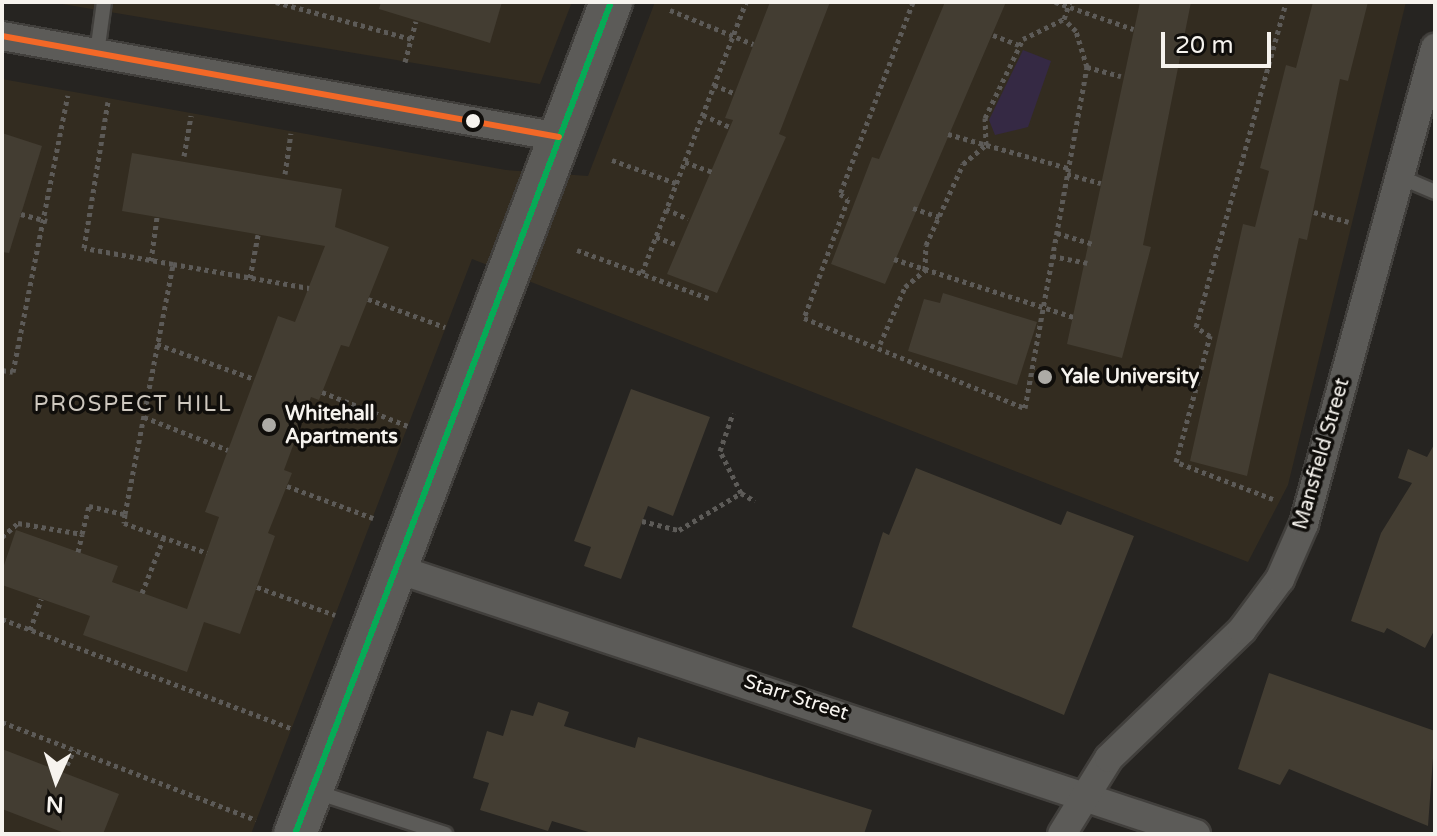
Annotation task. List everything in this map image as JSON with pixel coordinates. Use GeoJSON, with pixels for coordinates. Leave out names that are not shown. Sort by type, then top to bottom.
{"type":"FeatureCollection","features":[{"type":"Feature","properties":{"kind":"main road"},"geometry":{"type":"LineString","coordinates":[[295,834],[611,2]]}},
{"type":"Feature","properties":{"kind":"street"},"geometry":{"type":"LineString","coordinates":[[2,36],[559,137]]}},
{"type":"Feature","properties":{"kind":"street","name":"Mansfield Street"},"geometry":{"type":"LineString","coordinates":[[1062,834],[1109,758],[1242,630],[1280,579],[1304,524],[1435,48]]}},
{"type":"Feature","properties":{"kind":"street","name":"Starr Street"},"geometry":{"type":"LineString","coordinates":[[394,568],[1085,793],[1196,834]]}},
{"type":"Feature","properties":{"kind":"lane"},"geometry":{"type":"LineString","coordinates":[[97,53],[104,2]]}},
{"type":"Feature","properties":{"kind":"lane"},"geometry":{"type":"LineString","coordinates":[[1400,177],[1435,192]]}},
{"type":"Feature","properties":{"kind":"lane"},"geometry":{"type":"LineString","coordinates":[[311,790],[445,834]]}},
{"type":"Feature","properties":{"kind":"path"},"geometry":{"type":"LineString","coordinates":[[276,2],[411,39]]}},
{"type":"Feature","properties":{"kind":"path"},"geometry":{"type":"LineString","coordinates":[[642,273],[746,2]]}},
{"type":"Feature","properties":{"kind":"path"},"geometry":{"type":"LineString","coordinates":[[913,2],[840,194],[848,199],[804,318],[880,344],[913,365],[1025,408],[1087,67],[1076,31],[1064,19]]}},
{"type":"Feature","properties":{"kind":"path"},"geometry":{"type":"LineString","coordinates":[[1055,2],[1069,4],[1133,29]]}},
{"type":"Feature","properties":{"kind":"path"},"geometry":{"type":"LineString","coordinates":[[1273,499],[1176,462],[1210,336],[1196,327],[1286,2]]}},
{"type":"Feature","properties":{"kind":"path"},"geometry":{"type":"LineString","coordinates":[[1064,19],[1069,4]]}},
{"type":"Feature","properties":{"kind":"path"},"geometry":{"type":"LineString","coordinates":[[670,10],[753,44]]}},
{"type":"Feature","properties":{"kind":"path"},"geometry":{"type":"LineString","coordinates":[[986,145],[985,118],[1019,45],[1040,26],[1064,19]]}},
{"type":"Feature","properties":{"kind":"path"},"geometry":{"type":"LineString","coordinates":[[405,62],[416,21]]}},
{"type":"Feature","properties":{"kind":"path"},"geometry":{"type":"LineString","coordinates":[[993,35],[1019,45]]}},
{"type":"Feature","properties":{"kind":"path"},"geometry":{"type":"LineString","coordinates":[[1087,67],[1121,76]]}},
{"type":"Feature","properties":{"kind":"path"},"geometry":{"type":"LineString","coordinates":[[714,85],[734,93]]}},
{"type":"Feature","properties":{"kind":"path"},"geometry":{"type":"LineString","coordinates":[[2,370],[13,372],[31,259],[47,221],[68,95]]}},
{"type":"Feature","properties":{"kind":"path"},"geometry":{"type":"LineString","coordinates":[[108,102],[84,248],[309,288]]}},
{"type":"Feature","properties":{"kind":"path"},"geometry":{"type":"LineString","coordinates":[[703,115],[730,127]]}},
{"type":"Feature","properties":{"kind":"path"},"geometry":{"type":"LineString","coordinates":[[184,156],[191,116]]}},
{"type":"Feature","properties":{"kind":"path"},"geometry":{"type":"LineString","coordinates":[[285,174],[291,133]]}},
{"type":"Feature","properties":{"kind":"path"},"geometry":{"type":"LineString","coordinates":[[948,134],[1101,183]]}},
{"type":"Feature","properties":{"kind":"path"},"geometry":{"type":"LineString","coordinates":[[880,344],[905,287],[925,269],[939,217],[963,164],[986,145]]}},
{"type":"Feature","properties":{"kind":"path"},"geometry":{"type":"LineString","coordinates":[[612,160],[676,183]]}},
{"type":"Feature","properties":{"kind":"path"},"geometry":{"type":"LineString","coordinates":[[685,162],[713,172]]}},
{"type":"Feature","properties":{"kind":"path"},"geometry":{"type":"LineString","coordinates":[[913,208],[939,217]]}},
{"type":"Feature","properties":{"kind":"path"},"geometry":{"type":"LineString","coordinates":[[666,209],[688,219]]}},
{"type":"Feature","properties":{"kind":"path"},"geometry":{"type":"LineString","coordinates":[[1314,212],[1349,222]]}},
{"type":"Feature","properties":{"kind":"path"},"geometry":{"type":"LineString","coordinates":[[21,214],[47,221]]}},
{"type":"Feature","properties":{"kind":"path"},"geometry":{"type":"LineString","coordinates":[[151,261],[157,217]]}},
{"type":"Feature","properties":{"kind":"path"},"geometry":{"type":"LineString","coordinates":[[1057,233],[1093,244]]}},
{"type":"Feature","properties":{"kind":"path"},"geometry":{"type":"LineString","coordinates":[[250,278],[258,235]]}},
{"type":"Feature","properties":{"kind":"path"},"geometry":{"type":"LineString","coordinates":[[656,237],[678,245]]}},
{"type":"Feature","properties":{"kind":"path"},"geometry":{"type":"LineString","coordinates":[[577,250],[708,298]]}},
{"type":"Feature","properties":{"kind":"path"},"geometry":{"type":"LineString","coordinates":[[1052,256],[1087,263]]}},
{"type":"Feature","properties":{"kind":"path"},"geometry":{"type":"LineString","coordinates":[[894,259],[1074,317]]}},
{"type":"Feature","properties":{"kind":"path"},"geometry":{"type":"LineString","coordinates":[[173,264],[124,523],[207,553]]}},
{"type":"Feature","properties":{"kind":"path"},"geometry":{"type":"LineString","coordinates":[[368,299],[446,328]]}},
{"type":"Feature","properties":{"kind":"path"},"geometry":{"type":"LineString","coordinates":[[157,344],[254,379]]}},
{"type":"Feature","properties":{"kind":"path"},"geometry":{"type":"LineString","coordinates":[[322,392],[408,426]]}},
{"type":"Feature","properties":{"kind":"path"},"geometry":{"type":"LineString","coordinates":[[733,413],[720,451],[741,493],[755,501]]}},
{"type":"Feature","properties":{"kind":"path"},"geometry":{"type":"LineString","coordinates":[[144,417],[228,450]]}},
{"type":"Feature","properties":{"kind":"path"},"geometry":{"type":"LineString","coordinates":[[287,486],[373,518]]}},
{"type":"Feature","properties":{"kind":"path"},"geometry":{"type":"LineString","coordinates":[[642,521],[679,530],[741,493]]}},
{"type":"Feature","properties":{"kind":"path"},"geometry":{"type":"LineString","coordinates":[[78,552],[89,506],[125,514]]}},
{"type":"Feature","properties":{"kind":"path"},"geometry":{"type":"LineString","coordinates":[[2,537],[18,523],[82,534]]}},
{"type":"Feature","properties":{"kind":"path"},"geometry":{"type":"LineString","coordinates":[[142,593],[164,537]]}},
{"type":"Feature","properties":{"kind":"path"},"geometry":{"type":"LineString","coordinates":[[257,587],[335,615]]}},
{"type":"Feature","properties":{"kind":"path"},"geometry":{"type":"LineString","coordinates":[[30,630],[41,599]]}},
{"type":"Feature","properties":{"kind":"path"},"geometry":{"type":"LineString","coordinates":[[2,619],[291,728]]}},
{"type":"Feature","properties":{"kind":"path"},"geometry":{"type":"LineString","coordinates":[[2,722],[256,820]]}},
{"type":"Feature","properties":{"kind":"path"},"geometry":{"type":"LineString","coordinates":[[67,765],[74,750]]}},
{"type":"Feature","properties":{"kind":"shaded area"},"geometry":{"type":"Polygon","coordinates":[[[50,2],[572,2],[540,84],[50,2]]]}},
{"type":"Feature","properties":{"kind":"shaded area","name":"Yale University"},"geometry":{"type":"Polygon","coordinates":[[[655,2],[1406,2],[1288,485],[1248,562],[472,259],[251,834],[2,834],[2,79],[506,170],[588,176],[655,2]]]}},
{"type":"Feature","properties":{"kind":"shaded area"},"geometry":{"type":"Polygon","coordinates":[[[1023,50],[1051,61],[1028,127],[995,135],[989,120],[1023,50]]]}},
{"type":"Feature","properties":{"kind":"building"},"geometry":{"type":"Polygon","coordinates":[[[381,2],[502,2],[490,43],[379,9],[381,2]]]}},
{"type":"Feature","properties":{"kind":"building"},"geometry":{"type":"Polygon","coordinates":[[[770,2],[830,2],[779,134],[786,137],[717,293],[667,274],[733,120],[725,118],[770,2]]]}},
{"type":"Feature","properties":{"kind":"building"},"geometry":{"type":"Polygon","coordinates":[[[945,2],[1006,2],[885,284],[831,264],[872,157],[879,159],[945,2]]]}},
{"type":"Feature","properties":{"kind":"building"},"geometry":{"type":"Polygon","coordinates":[[[1140,2],[1191,2],[1143,245],[1151,247],[1122,358],[1067,344],[1140,2]]]}},
{"type":"Feature","properties":{"kind":"building"},"geometry":{"type":"Polygon","coordinates":[[[1313,2],[1368,2],[1348,81],[1340,79],[1307,240],[1299,238],[1247,476],[1190,461],[1243,224],[1255,227],[1269,171],[1260,168],[1286,65],[1296,68],[1313,2]]]}},
{"type":"Feature","properties":{"kind":"building"},"geometry":{"type":"Polygon","coordinates":[[[2,133],[42,146],[9,253],[2,252],[2,133]]]}},
{"type":"Feature","properties":{"kind":"building","name":"Whitehall Apartments"},"geometry":{"type":"Polygon","coordinates":[[[132,153],[342,189],[335,227],[389,247],[349,347],[341,345],[319,400],[311,397],[284,470],[292,473],[268,533],[275,536],[240,634],[204,622],[187,672],[83,635],[90,616],[2,585],[2,571],[16,530],[118,566],[112,582],[187,609],[219,517],[205,512],[278,316],[295,322],[325,246],[122,211],[132,153]]]}},
{"type":"Feature","properties":{"kind":"building"},"geometry":{"type":"Polygon","coordinates":[[[943,293],[1037,322],[1017,385],[908,351],[924,299],[940,303],[943,293]]]}},
{"type":"Feature","properties":{"kind":"building"},"geometry":{"type":"Polygon","coordinates":[[[631,389],[710,417],[673,516],[648,506],[621,579],[584,566],[591,547],[574,541],[631,389]]]}},
{"type":"Feature","properties":{"kind":"building"},"geometry":{"type":"Polygon","coordinates":[[[1435,443],[1435,629],[1425,648],[1387,628],[1384,633],[1351,621],[1381,533],[1412,483],[1398,478],[1408,449],[1427,457],[1435,443]]]}},
{"type":"Feature","properties":{"kind":"building"},"geometry":{"type":"Polygon","coordinates":[[[916,468],[1061,525],[1067,511],[1134,536],[1064,715],[852,627],[883,532],[889,535],[916,468]]]}},
{"type":"Feature","properties":{"kind":"building"},"geometry":{"type":"Polygon","coordinates":[[[1269,673],[1435,731],[1428,826],[1289,769],[1280,785],[1238,769],[1269,673]]]}},
{"type":"Feature","properties":{"kind":"building"},"geometry":{"type":"Polygon","coordinates":[[[538,702],[569,712],[564,726],[635,748],[638,737],[872,810],[864,834],[595,834],[552,821],[548,831],[480,810],[489,783],[473,778],[487,731],[503,736],[511,710],[533,716],[538,702]]]}},
{"type":"Feature","properties":{"kind":"building"},"geometry":{"type":"Polygon","coordinates":[[[2,749],[119,794],[103,834],[67,834],[2,809],[2,749]]]}},
{"type":"Feature","properties":{"kind":"transit line"},"geometry":{"type":"LineString","coordinates":[[295,834],[611,2]]}},
{"type":"Feature","properties":{"kind":"transit line"},"geometry":{"type":"LineString","coordinates":[[2,36],[559,137]]}},
{"type":"Feature","properties":{"kind":"place","name":"Yale University"},"geometry":{"type":"Point","coordinates":[1045,377]}},
{"type":"Feature","properties":{"kind":"place","name":"Whitehall Apartments"},"geometry":{"type":"Point","coordinates":[269,425]}},
{"type":"Feature","properties":{"kind":"district","name":"PROSPECT HILL"},"geometry":{"type":"Point","coordinates":[133,405]}}]}
